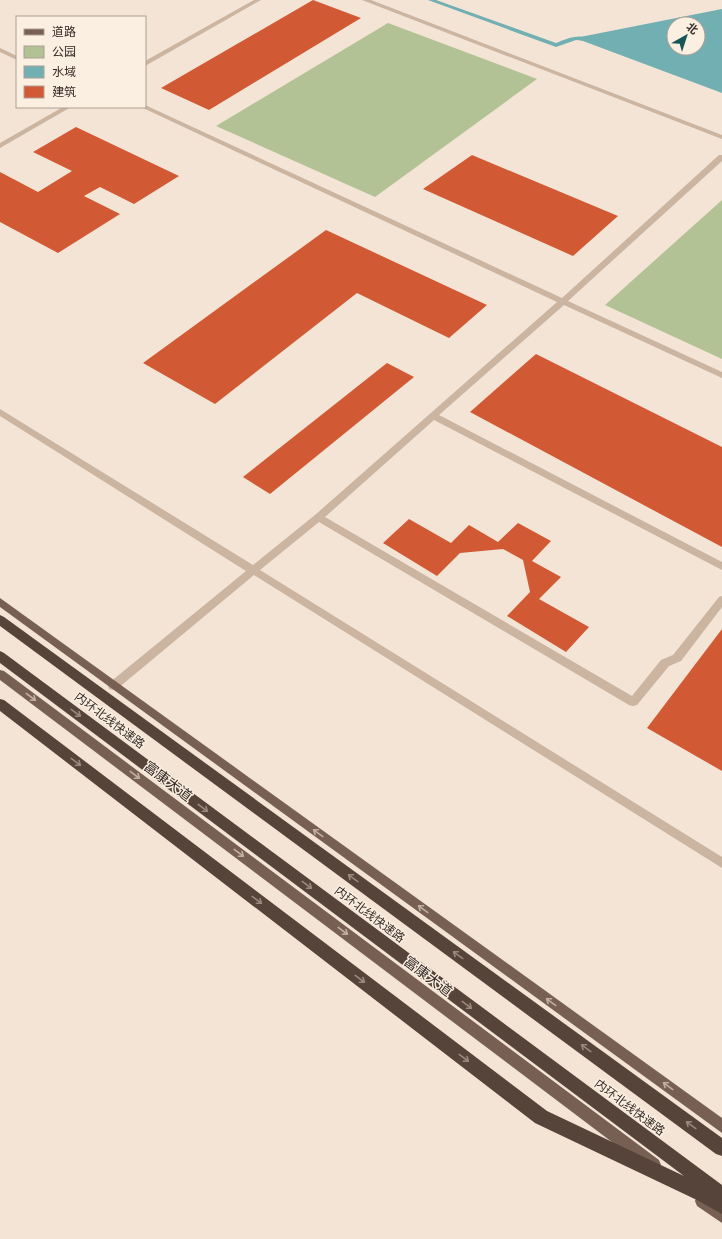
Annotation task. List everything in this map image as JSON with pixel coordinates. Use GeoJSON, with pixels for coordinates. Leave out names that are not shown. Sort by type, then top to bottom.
{"type":"FeatureCollection","features":[{"type":"Feature","properties":{"kind":"highway","name":"内环北线快速路"},"geometry":{"type":"LineString","coordinates":[[0,620],[722,1148]]}},
{"type":"Feature","properties":{"kind":"highway","name":"内环北线快速路"},"geometry":{"type":"LineString","coordinates":[[0,656],[722,1195]]}},
{"type":"Feature","properties":{"kind":"highway"},"geometry":{"type":"LineString","coordinates":[[0,704],[541,1117],[705,1196],[722,1206]]}},
{"type":"Feature","properties":{"kind":"main road"},"geometry":{"type":"LineString","coordinates":[[0,602],[113,686],[722,1126]]}},
{"type":"Feature","properties":{"kind":"main road","name":"富康大道"},"geometry":{"type":"LineString","coordinates":[[0,674],[722,1216]]}},
{"type":"Feature","properties":{"kind":"lane"},"geometry":{"type":"LineString","coordinates":[[146,63],[258,0]]}},
{"type":"Feature","properties":{"kind":"lane"},"geometry":{"type":"LineString","coordinates":[[365,0],[722,137]]}},
{"type":"Feature","properties":{"kind":"lane"},"geometry":{"type":"LineString","coordinates":[[0,50],[16,58]]}},
{"type":"Feature","properties":{"kind":"lane"},"geometry":{"type":"LineString","coordinates":[[0,146],[66,108]]}},
{"type":"Feature","properties":{"kind":"lane"},"geometry":{"type":"LineString","coordinates":[[146,108],[722,375]]}},
{"type":"Feature","properties":{"kind":"lane"},"geometry":{"type":"LineString","coordinates":[[113,686],[318,516],[563,302],[722,157]]}},
{"type":"Feature","properties":{"kind":"lane"},"geometry":{"type":"LineString","coordinates":[[0,412],[722,863]]}},
{"type":"Feature","properties":{"kind":"lane"},"geometry":{"type":"LineString","coordinates":[[433,416],[722,566]]}},
{"type":"Feature","properties":{"kind":"lane"},"geometry":{"type":"LineString","coordinates":[[318,516],[633,702],[665,663],[678,658],[722,600]]}},
{"type":"Feature","properties":{"kind":"green space"},"geometry":{"type":"Polygon","coordinates":[[[388,23],[537,79],[375,197],[216,126],[388,23]]]}},
{"type":"Feature","properties":{"kind":"green space"},"geometry":{"type":"Polygon","coordinates":[[[722,200],[722,359],[605,305],[722,200]]]}},
{"type":"Feature","properties":{"kind":"water"},"geometry":{"type":"Polygon","coordinates":[[[722,9],[722,93],[575,38],[666,20],[666,56],[706,56],[706,16],[687,16],[722,9]]]}},
{"type":"Feature","properties":{"kind":"building"},"geometry":{"type":"Polygon","coordinates":[[[313,0],[361,18],[209,110],[161,88],[313,0]]]}},
{"type":"Feature","properties":{"kind":"building"},"geometry":{"type":"Polygon","coordinates":[[[76,127],[179,176],[134,204],[100,187],[84,196],[120,214],[58,253],[0,222],[0,172],[38,192],[72,171],[33,152],[76,127]]]}},
{"type":"Feature","properties":{"kind":"building"},"geometry":{"type":"Polygon","coordinates":[[[472,155],[618,216],[573,256],[423,189],[472,155]]]}},
{"type":"Feature","properties":{"kind":"building"},"geometry":{"type":"Polygon","coordinates":[[[326,230],[487,305],[449,338],[357,293],[215,404],[143,363],[326,230]]]}},
{"type":"Feature","properties":{"kind":"building"},"geometry":{"type":"Polygon","coordinates":[[[536,354],[722,447],[722,547],[470,412],[536,354]]]}},
{"type":"Feature","properties":{"kind":"building"},"geometry":{"type":"Polygon","coordinates":[[[387,363],[414,377],[270,494],[243,477],[387,363]]]}},
{"type":"Feature","properties":{"kind":"building"},"geometry":{"type":"Polygon","coordinates":[[[409,519],[451,543],[469,525],[498,542],[518,523],[551,541],[532,561],[561,577],[539,599],[589,627],[566,652],[507,616],[530,592],[523,560],[503,549],[460,553],[437,576],[383,543],[409,519]]]}},
{"type":"Feature","properties":{"kind":"building"},"geometry":{"type":"Polygon","coordinates":[[[722,629],[722,771],[647,728],[722,629]]]}},
{"type":"Feature","properties":{"kind":"waterway"},"geometry":{"type":"LineString","coordinates":[[431,0],[556,45],[575,38],[586,39]]}}]}
